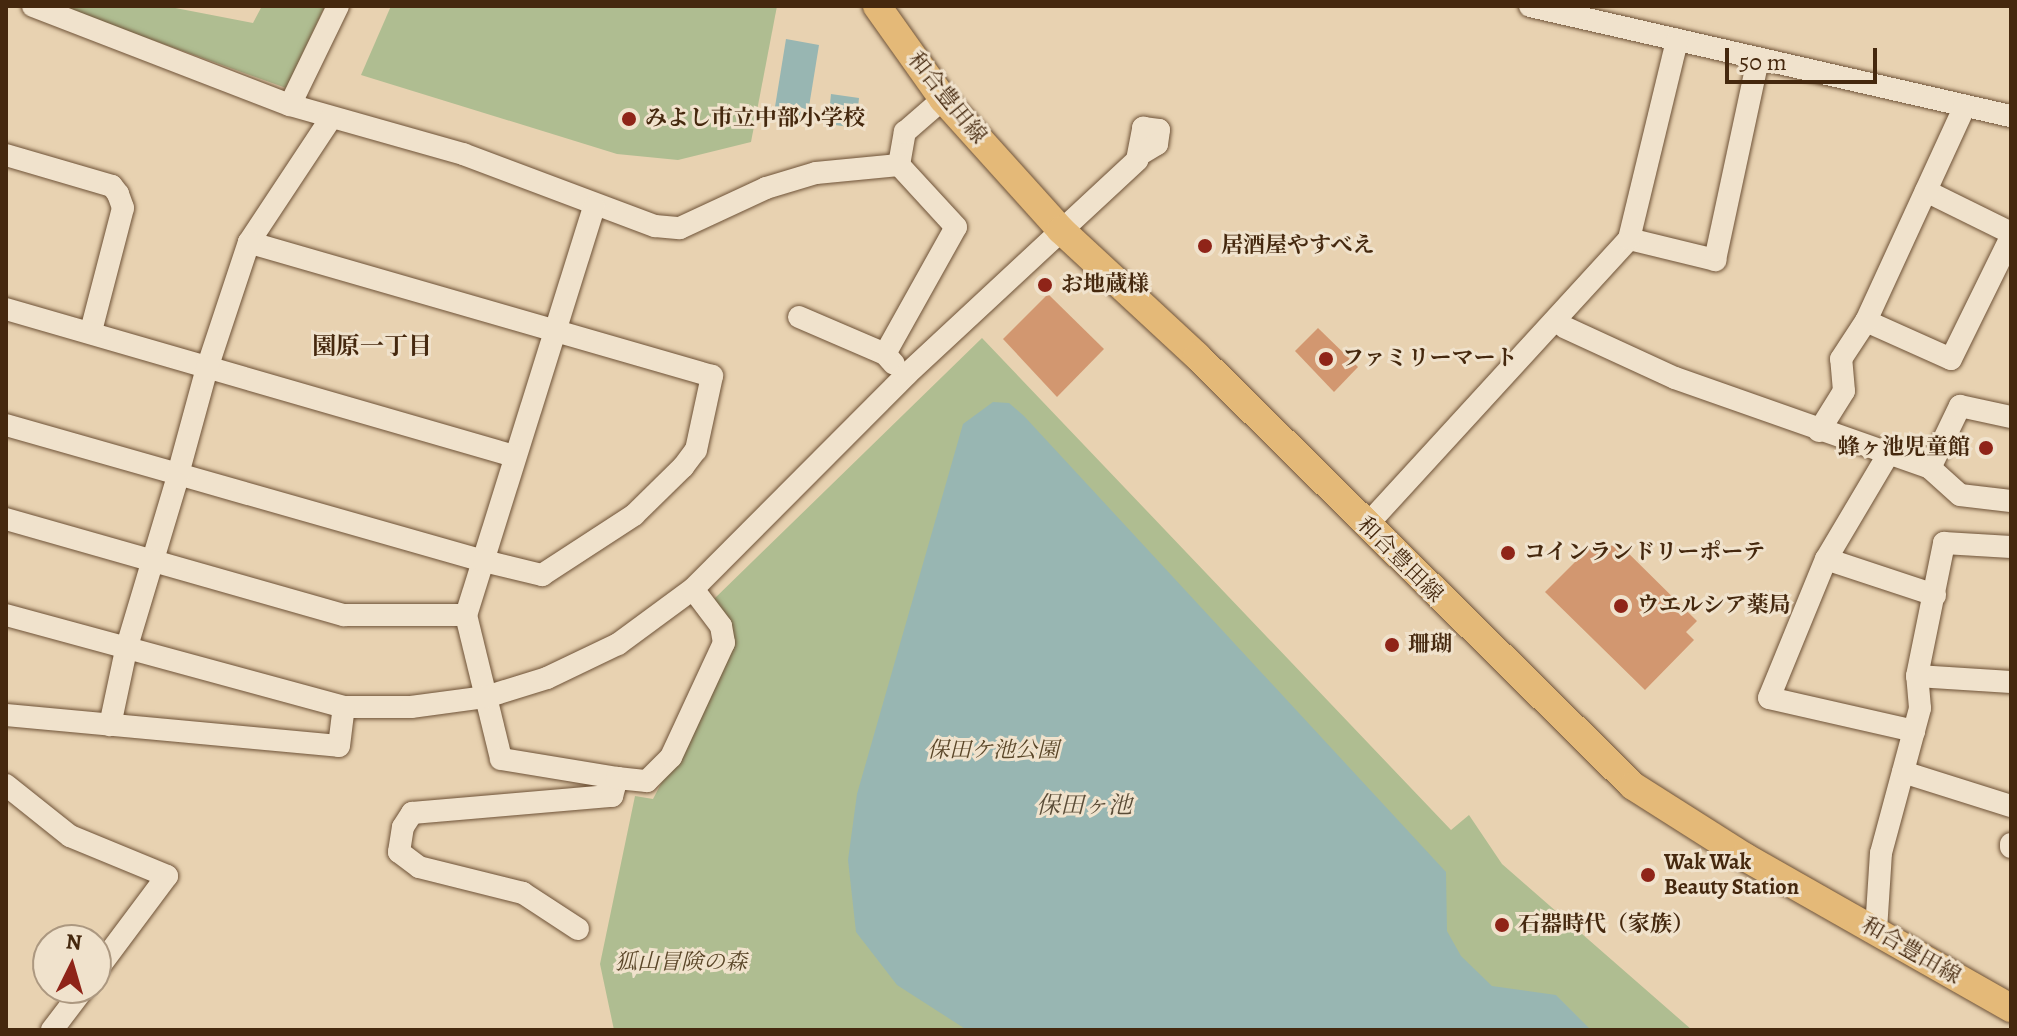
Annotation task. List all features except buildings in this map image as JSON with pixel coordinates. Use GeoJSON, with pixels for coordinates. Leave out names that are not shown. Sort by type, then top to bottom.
{"type":"FeatureCollection","features":[{"type":"Feature","properties":{"kind":"main road","name":"和合豊田線"},"geometry":{"type":"LineString","coordinates":[[877,6],[943,99],[1061,230],[1633,786],[1745,857],[2011,1008]]}},
{"type":"Feature","properties":{"kind":"street"},"geometry":{"type":"LineString","coordinates":[[33,6],[290,105],[463,154],[594,207],[655,226],[680,228],[766,188],[804,177],[899,165]]}},
{"type":"Feature","properties":{"kind":"street"},"geometry":{"type":"LineString","coordinates":[[290,105],[338,6]]}},
{"type":"Feature","properties":{"kind":"street"},"geometry":{"type":"LineString","coordinates":[[1530,6],[1604,14],[1677,40],[2010,115]]}},
{"type":"Feature","properties":{"kind":"street"},"geometry":{"type":"LineString","coordinates":[[1366,526],[1629,239],[1677,40]]}},
{"type":"Feature","properties":{"kind":"street"},"geometry":{"type":"LineString","coordinates":[[1629,239],[1715,260],[1758,59]]}},
{"type":"Feature","properties":{"kind":"street"},"geometry":{"type":"LineString","coordinates":[[899,165],[905,132],[943,99]]}},
{"type":"Feature","properties":{"kind":"street"},"geometry":{"type":"LineString","coordinates":[[1819,431],[1844,391],[1841,359],[1866,321],[1965,106]]}},
{"type":"Feature","properties":{"kind":"street"},"geometry":{"type":"LineString","coordinates":[[110,725],[126,650],[207,368],[249,242],[331,118]]}},
{"type":"Feature","properties":{"kind":"street"},"geometry":{"type":"LineString","coordinates":[[6,615],[344,707],[411,707],[486,697],[547,678],[618,644],[693,589],[906,375],[1142,153]]}},
{"type":"Feature","properties":{"kind":"street"},"geometry":{"type":"LineString","coordinates":[[6,155],[112,186],[118,194],[123,208],[91,331]]}},
{"type":"Feature","properties":{"kind":"street"},"geometry":{"type":"LineString","coordinates":[[885,354],[956,227],[899,165]]}},
{"type":"Feature","properties":{"kind":"street"},"geometry":{"type":"LineString","coordinates":[[1866,321],[1951,359],[2011,235],[1926,191]]}},
{"type":"Feature","properties":{"kind":"street"},"geometry":{"type":"LineString","coordinates":[[594,207],[553,328],[466,615],[501,759],[647,781],[671,757],[724,643],[721,626],[693,589]]}},
{"type":"Feature","properties":{"kind":"street"},"geometry":{"type":"LineString","coordinates":[[6,425],[542,575],[634,515],[696,450],[712,376],[249,242]]}},
{"type":"Feature","properties":{"kind":"street"},"geometry":{"type":"LineString","coordinates":[[6,309],[91,331],[207,368],[514,456]]}},
{"type":"Feature","properties":{"kind":"street"},"geometry":{"type":"LineString","coordinates":[[799,317],[885,354],[906,375]]}},
{"type":"Feature","properties":{"kind":"street"},"geometry":{"type":"LineString","coordinates":[[1564,327],[1675,378],[1930,468],[1960,495],[2011,501]]}},
{"type":"Feature","properties":{"kind":"street"},"geometry":{"type":"LineString","coordinates":[[1930,468],[1960,406],[2011,417]]}},
{"type":"Feature","properties":{"kind":"street"},"geometry":{"type":"LineString","coordinates":[[1889,453],[1826,559],[1769,698],[1914,731]]}},
{"type":"Feature","properties":{"kind":"street"},"geometry":{"type":"LineString","coordinates":[[6,519],[344,615],[466,615]]}},
{"type":"Feature","properties":{"kind":"street"},"geometry":{"type":"LineString","coordinates":[[1876,930],[1881,853],[1920,708],[1917,676],[1944,543],[2011,547]]}},
{"type":"Feature","properties":{"kind":"street"},"geometry":{"type":"LineString","coordinates":[[1826,559],[1935,595]]}},
{"type":"Feature","properties":{"kind":"street"},"geometry":{"type":"LineString","coordinates":[[1917,676],[2011,682]]}},
{"type":"Feature","properties":{"kind":"street"},"geometry":{"type":"LineString","coordinates":[[6,715],[339,746],[344,707]]}},
{"type":"Feature","properties":{"kind":"street"},"geometry":{"type":"LineString","coordinates":[[1903,772],[2011,806]]}},
{"type":"Feature","properties":{"kind":"street"},"geometry":{"type":"LineString","coordinates":[[578,929],[523,893],[419,867],[399,852],[403,827],[412,813],[612,796],[617,778]]}},
{"type":"Feature","properties":{"kind":"street"},"geometry":{"type":"LineString","coordinates":[[6,785],[70,836],[167,876],[112,950]]}},
{"type":"Feature","properties":{"kind":"street"},"geometry":{"type":"LineString","coordinates":[[52,1030],[72,1004]]}},
{"type":"Feature","properties":{"kind":"green space"},"geometry":{"type":"Polygon","coordinates":[[[58,6],[165,6],[253,23],[262,6],[325,6],[286,88],[58,6]]]}},
{"type":"Feature","properties":{"kind":"green space"},"geometry":{"type":"Polygon","coordinates":[[[391,6],[777,6],[751,142],[678,160],[617,154],[361,75],[391,6]]]}},
{"type":"Feature","properties":{"kind":"green space","name":"保田ヶ池"},"geometry":{"type":"Polygon","coordinates":[[[982,338],[1451,830],[1469,815],[1502,864],[1692,1030],[614,1030],[600,964],[635,796],[653,799],[733,646],[712,601],[982,338]]]}},
{"type":"Feature","properties":{"kind":"water"},"geometry":{"type":"Polygon","coordinates":[[[786,39],[819,45],[807,119],[774,113],[786,39]]]}},
{"type":"Feature","properties":{"kind":"water"},"geometry":{"type":"Polygon","coordinates":[[[831,94],[859,98],[856,128],[828,124],[831,94]]]}},
{"type":"Feature","properties":{"kind":"water","name":"保田ヶ池"},"geometry":{"type":"Polygon","coordinates":[[[993,402],[1009,403],[1024,416],[1446,872],[1447,931],[1461,956],[1492,986],[1556,995],[1591,1030],[967,1030],[897,985],[856,932],[848,860],[857,794],[963,424],[993,402]]]}},
{"type":"Feature","properties":{"kind":"place","name":"みよし市立中部小学校"},"geometry":{"type":"Point","coordinates":[629,119]}},
{"type":"Feature","properties":{"kind":"place","name":"居酒屋やすべえ"},"geometry":{"type":"Point","coordinates":[1205,246]}},
{"type":"Feature","properties":{"kind":"place","name":"お地蔵様"},"geometry":{"type":"Point","coordinates":[1045,285]}},
{"type":"Feature","properties":{"kind":"place","name":"ファミリーマート"},"geometry":{"type":"Point","coordinates":[1326,359]}},
{"type":"Feature","properties":{"kind":"place","name":"蜂ヶ池児童館"},"geometry":{"type":"Point","coordinates":[1986,448]}},
{"type":"Feature","properties":{"kind":"place","name":"コインランドリーポーテ"},"geometry":{"type":"Point","coordinates":[1508,553]}},
{"type":"Feature","properties":{"kind":"place","name":"ウエルシア薬局"},"geometry":{"type":"Point","coordinates":[1621,606]}},
{"type":"Feature","properties":{"kind":"place","name":"珊瑚"},"geometry":{"type":"Point","coordinates":[1392,645]}},
{"type":"Feature","properties":{"kind":"place","name":"Wak Wak Beauty Station"},"geometry":{"type":"Point","coordinates":[1648,875]}},
{"type":"Feature","properties":{"kind":"place","name":"石器時代（家族）"},"geometry":{"type":"Point","coordinates":[1502,925]}},
{"type":"Feature","properties":{"kind":"district","name":"園原一丁目"},"geometry":{"type":"Point","coordinates":[372,347]}},
{"type":"Feature","properties":{"kind":"park label","name":"保田ケ池公園"},"geometry":{"type":"Point","coordinates":[993,751]}},
{"type":"Feature","properties":{"kind":"park label","name":"狐山冒険の森"},"geometry":{"type":"Point","coordinates":[681,963]}}]}
